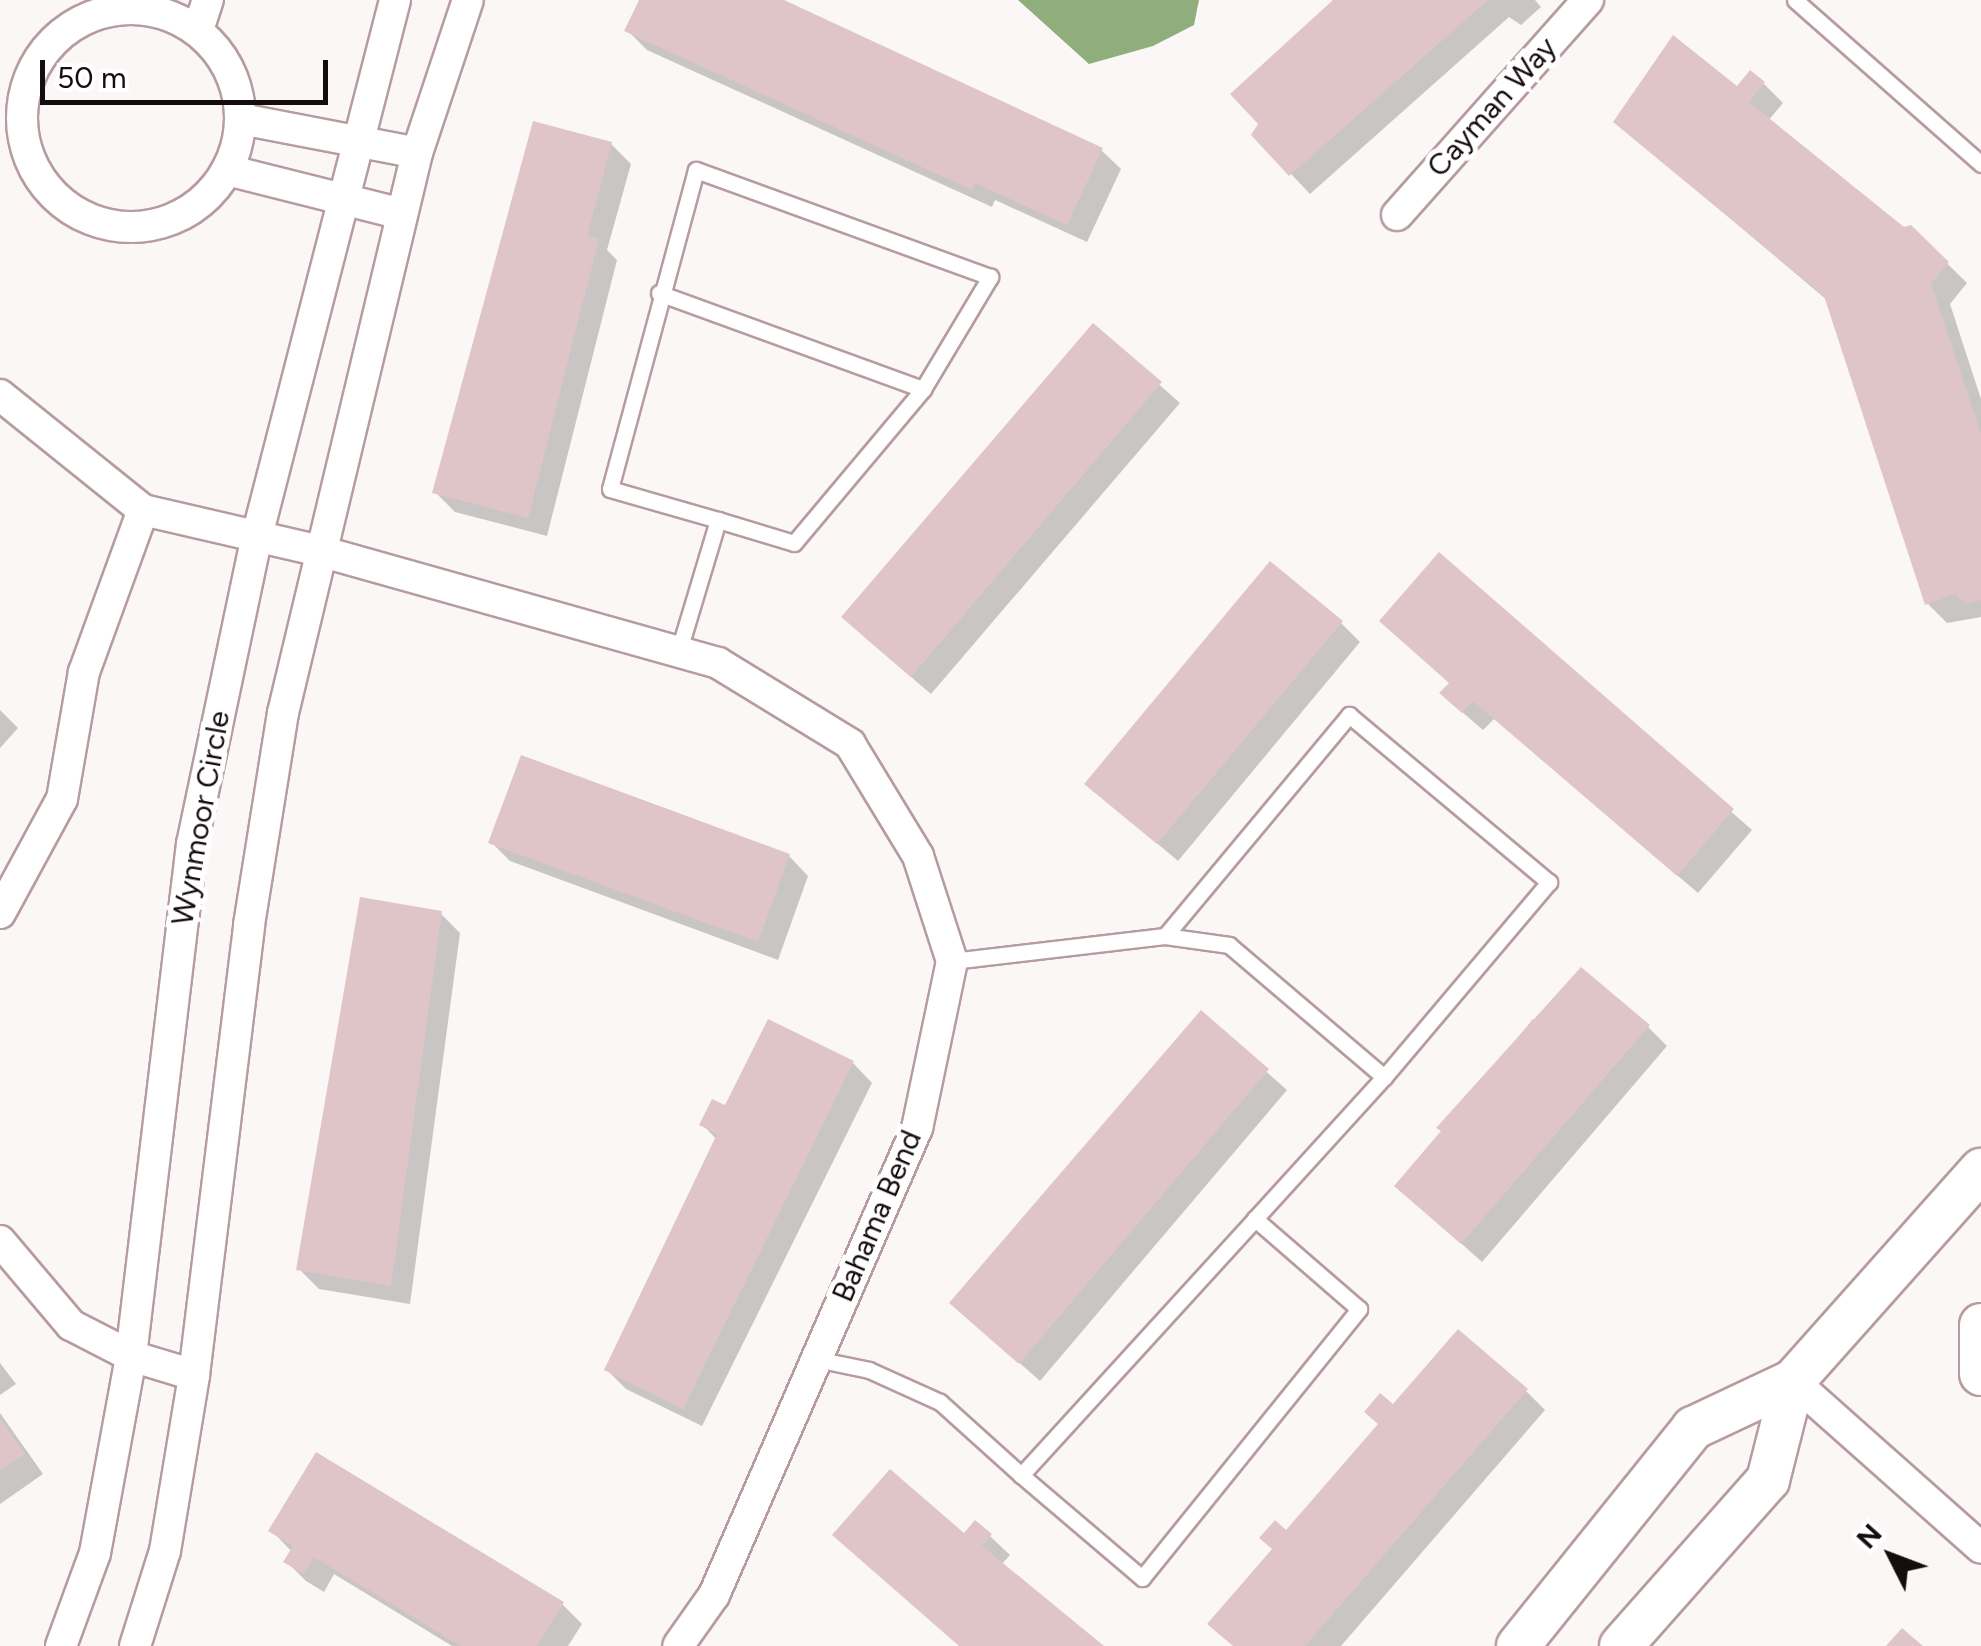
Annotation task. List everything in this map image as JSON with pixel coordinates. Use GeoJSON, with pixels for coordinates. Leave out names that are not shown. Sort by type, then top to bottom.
{"type":"FeatureCollection","features":[{"type":"Feature","properties":{"kind":"main road"},"geometry":{"type":"LineString","coordinates":[[1518,1646],[1693,1428],[1793,1381],[1981,1170]]}},
{"type":"Feature","properties":{"kind":"main road"},"geometry":{"type":"LineString","coordinates":[[1981,1325],[1981,1374]]}},
{"type":"Feature","properties":{"kind":"main road"},"geometry":{"type":"LineString","coordinates":[[1621,1646],[1768,1480],[1793,1381]]}},
{"type":"Feature","properties":{"kind":"street"},"geometry":{"type":"LineString","coordinates":[[198,30],[208,0]]}},
{"type":"Feature","properties":{"kind":"street","name":"Wynmoor Circle"},"geometry":{"type":"LineString","coordinates":[[61,1646],[95,1553],[131,1356],[192,844],[257,536],[354,142],[395,0]]}},
{"type":"Feature","properties":{"kind":"street","name":"Wynmoor Circle"},"geometry":{"type":"LineString","coordinates":[[135,1646],[165,1552],[194,1375],[249,924],[283,713],[417,153],[468,0]]}},
{"type":"Feature","properties":{"kind":"street","name":"Cayman Way"},"geometry":{"type":"LineString","coordinates":[[1397,214],[1588,0]]}},
{"type":"Feature","properties":{"kind":"street"},"geometry":{"type":"LineString","coordinates":[[143,8],[198,30],[230,70],[241,119],[226,170],[198,205],[166,223],[130,228],[93,222],[61,204],[30,159],[22,105],[32,70],[73,9],[143,8]]}},
{"type":"Feature","properties":{"kind":"street"},"geometry":{"type":"LineString","coordinates":[[241,119],[417,153]]}},
{"type":"Feature","properties":{"kind":"street"},"geometry":{"type":"LineString","coordinates":[[226,170],[402,214]]}},
{"type":"Feature","properties":{"kind":"street"},"geometry":{"type":"LineString","coordinates":[[0,395],[143,510],[320,552],[718,663],[850,744],[918,856],[952,961]]}},
{"type":"Feature","properties":{"kind":"street"},"geometry":{"type":"LineString","coordinates":[[0,914],[62,799],[84,672],[143,510]]}},
{"type":"Feature","properties":{"kind":"street","name":"Bahama Bend"},"geometry":{"type":"LineString","coordinates":[[678,1646],[714,1595],[916,1128],[952,961]]}},
{"type":"Feature","properties":{"kind":"street"},"geometry":{"type":"LineString","coordinates":[[0,1241],[72,1326],[131,1356],[194,1375]]}},
{"type":"Feature","properties":{"kind":"street"},"geometry":{"type":"LineString","coordinates":[[1793,1381],[1981,1548]]}},
{"type":"Feature","properties":{"kind":"lane"},"geometry":{"type":"LineString","coordinates":[[1795,0],[1981,164]]}},
{"type":"Feature","properties":{"kind":"lane"},"geometry":{"type":"LineString","coordinates":[[696,170],[990,277],[923,389],[794,544],[610,489],[696,170]]}},
{"type":"Feature","properties":{"kind":"lane"},"geometry":{"type":"LineString","coordinates":[[660,293],[923,389]]}},
{"type":"Feature","properties":{"kind":"lane"},"geometry":{"type":"LineString","coordinates":[[679,650],[718,520]]}},
{"type":"Feature","properties":{"kind":"lane"},"geometry":{"type":"LineString","coordinates":[[1021,1476],[1384,1077],[1549,882],[1349,714],[1164,936]]}},
{"type":"Feature","properties":{"kind":"lane"},"geometry":{"type":"LineString","coordinates":[[952,961],[1164,936],[1229,945],[1384,1077]]}},
{"type":"Feature","properties":{"kind":"lane"},"geometry":{"type":"LineString","coordinates":[[816,1359],[869,1370],[940,1402],[1142,1578],[1359,1309],[1254,1219]]}},
{"type":"Feature","properties":{"kind":"shaded area"},"geometry":{"type":"Polygon","coordinates":[[[1018,0],[1199,0],[1194,25],[1153,46],[1089,64],[1018,0]]]}},
{"type":"Feature","properties":{"kind":"building"},"geometry":{"type":"Polygon","coordinates":[[[639,0],[784,0],[1103,148],[1067,225],[975,183],[972,190],[624,31],[639,0]]]}},
{"type":"Feature","properties":{"kind":"building"},"geometry":{"type":"Polygon","coordinates":[[[1333,0],[1488,0],[1289,176],[1251,135],[1258,124],[1230,94],[1333,0]]]}},
{"type":"Feature","properties":{"kind":"building"},"geometry":{"type":"Polygon","coordinates":[[[1673,35],[1737,86],[1750,70],[1765,82],[1749,102],[1904,227],[1911,225],[1949,262],[1931,284],[1981,434],[1981,600],[1967,604],[1955,594],[1925,605],[1824,296],[1613,122],[1673,35]]]}},
{"type":"Feature","properties":{"kind":"building"},"geometry":{"type":"Polygon","coordinates":[[[533,121],[612,142],[587,236],[599,239],[528,518],[432,493],[533,121]]]}},
{"type":"Feature","properties":{"kind":"building"},"geometry":{"type":"Polygon","coordinates":[[[1093,323],[1162,382],[911,677],[841,617],[1093,323]]]}},
{"type":"Feature","properties":{"kind":"building"},"geometry":{"type":"Polygon","coordinates":[[[1439,552],[1734,809],[1677,876],[1473,701],[1462,713],[1439,693],[1449,683],[1379,621],[1439,552]]]}},
{"type":"Feature","properties":{"kind":"building"},"geometry":{"type":"Polygon","coordinates":[[[1270,561],[1343,621],[1157,844],[1084,784],[1270,561]]]}},
{"type":"Feature","properties":{"kind":"building"},"geometry":{"type":"Polygon","coordinates":[[[521,755],[790,854],[758,942],[488,843],[521,755]]]}},
{"type":"Feature","properties":{"kind":"building"},"geometry":{"type":"Polygon","coordinates":[[[360,897],[442,911],[391,1286],[296,1270],[360,897]]]}},
{"type":"Feature","properties":{"kind":"building"},"geometry":{"type":"Polygon","coordinates":[[[1581,967],[1650,1025],[1461,1244],[1394,1186],[1441,1131],[1436,1128],[1581,967]]]}},
{"type":"Feature","properties":{"kind":"building"},"geometry":{"type":"Polygon","coordinates":[[[1201,1010],[1269,1069],[1019,1364],[949,1303],[1201,1010]]]}},
{"type":"Feature","properties":{"kind":"building"},"geometry":{"type":"Polygon","coordinates":[[[768,1019],[854,1061],[683,1409],[604,1370],[717,1134],[699,1125],[712,1099],[725,1105],[768,1019]]]}},
{"type":"Feature","properties":{"kind":"building"},"geometry":{"type":"Polygon","coordinates":[[[1458,1329],[1528,1389],[1305,1646],[1233,1646],[1207,1624],[1272,1549],[1259,1538],[1275,1520],[1286,1530],[1378,1424],[1364,1412],[1380,1393],[1393,1404],[1458,1329]]]}},
{"type":"Feature","properties":{"kind":"building"},"geometry":{"type":"Polygon","coordinates":[[[0,1418],[25,1454],[0,1471],[0,1418]]]}},
{"type":"Feature","properties":{"kind":"building"},"geometry":{"type":"Polygon","coordinates":[[[316,1452],[564,1602],[537,1646],[461,1646],[314,1557],[304,1574],[283,1562],[293,1546],[268,1531],[316,1452]]]}},
{"type":"Feature","properties":{"kind":"building"},"geometry":{"type":"Polygon","coordinates":[[[890,1469],[964,1533],[975,1520],[992,1534],[982,1546],[1104,1646],[959,1646],[832,1535],[890,1469]]]}},
{"type":"Feature","properties":{"kind":"building"},"geometry":{"type":"Polygon","coordinates":[[[1902,1628],[1923,1646],[1886,1646],[1902,1628]]]}}]}
